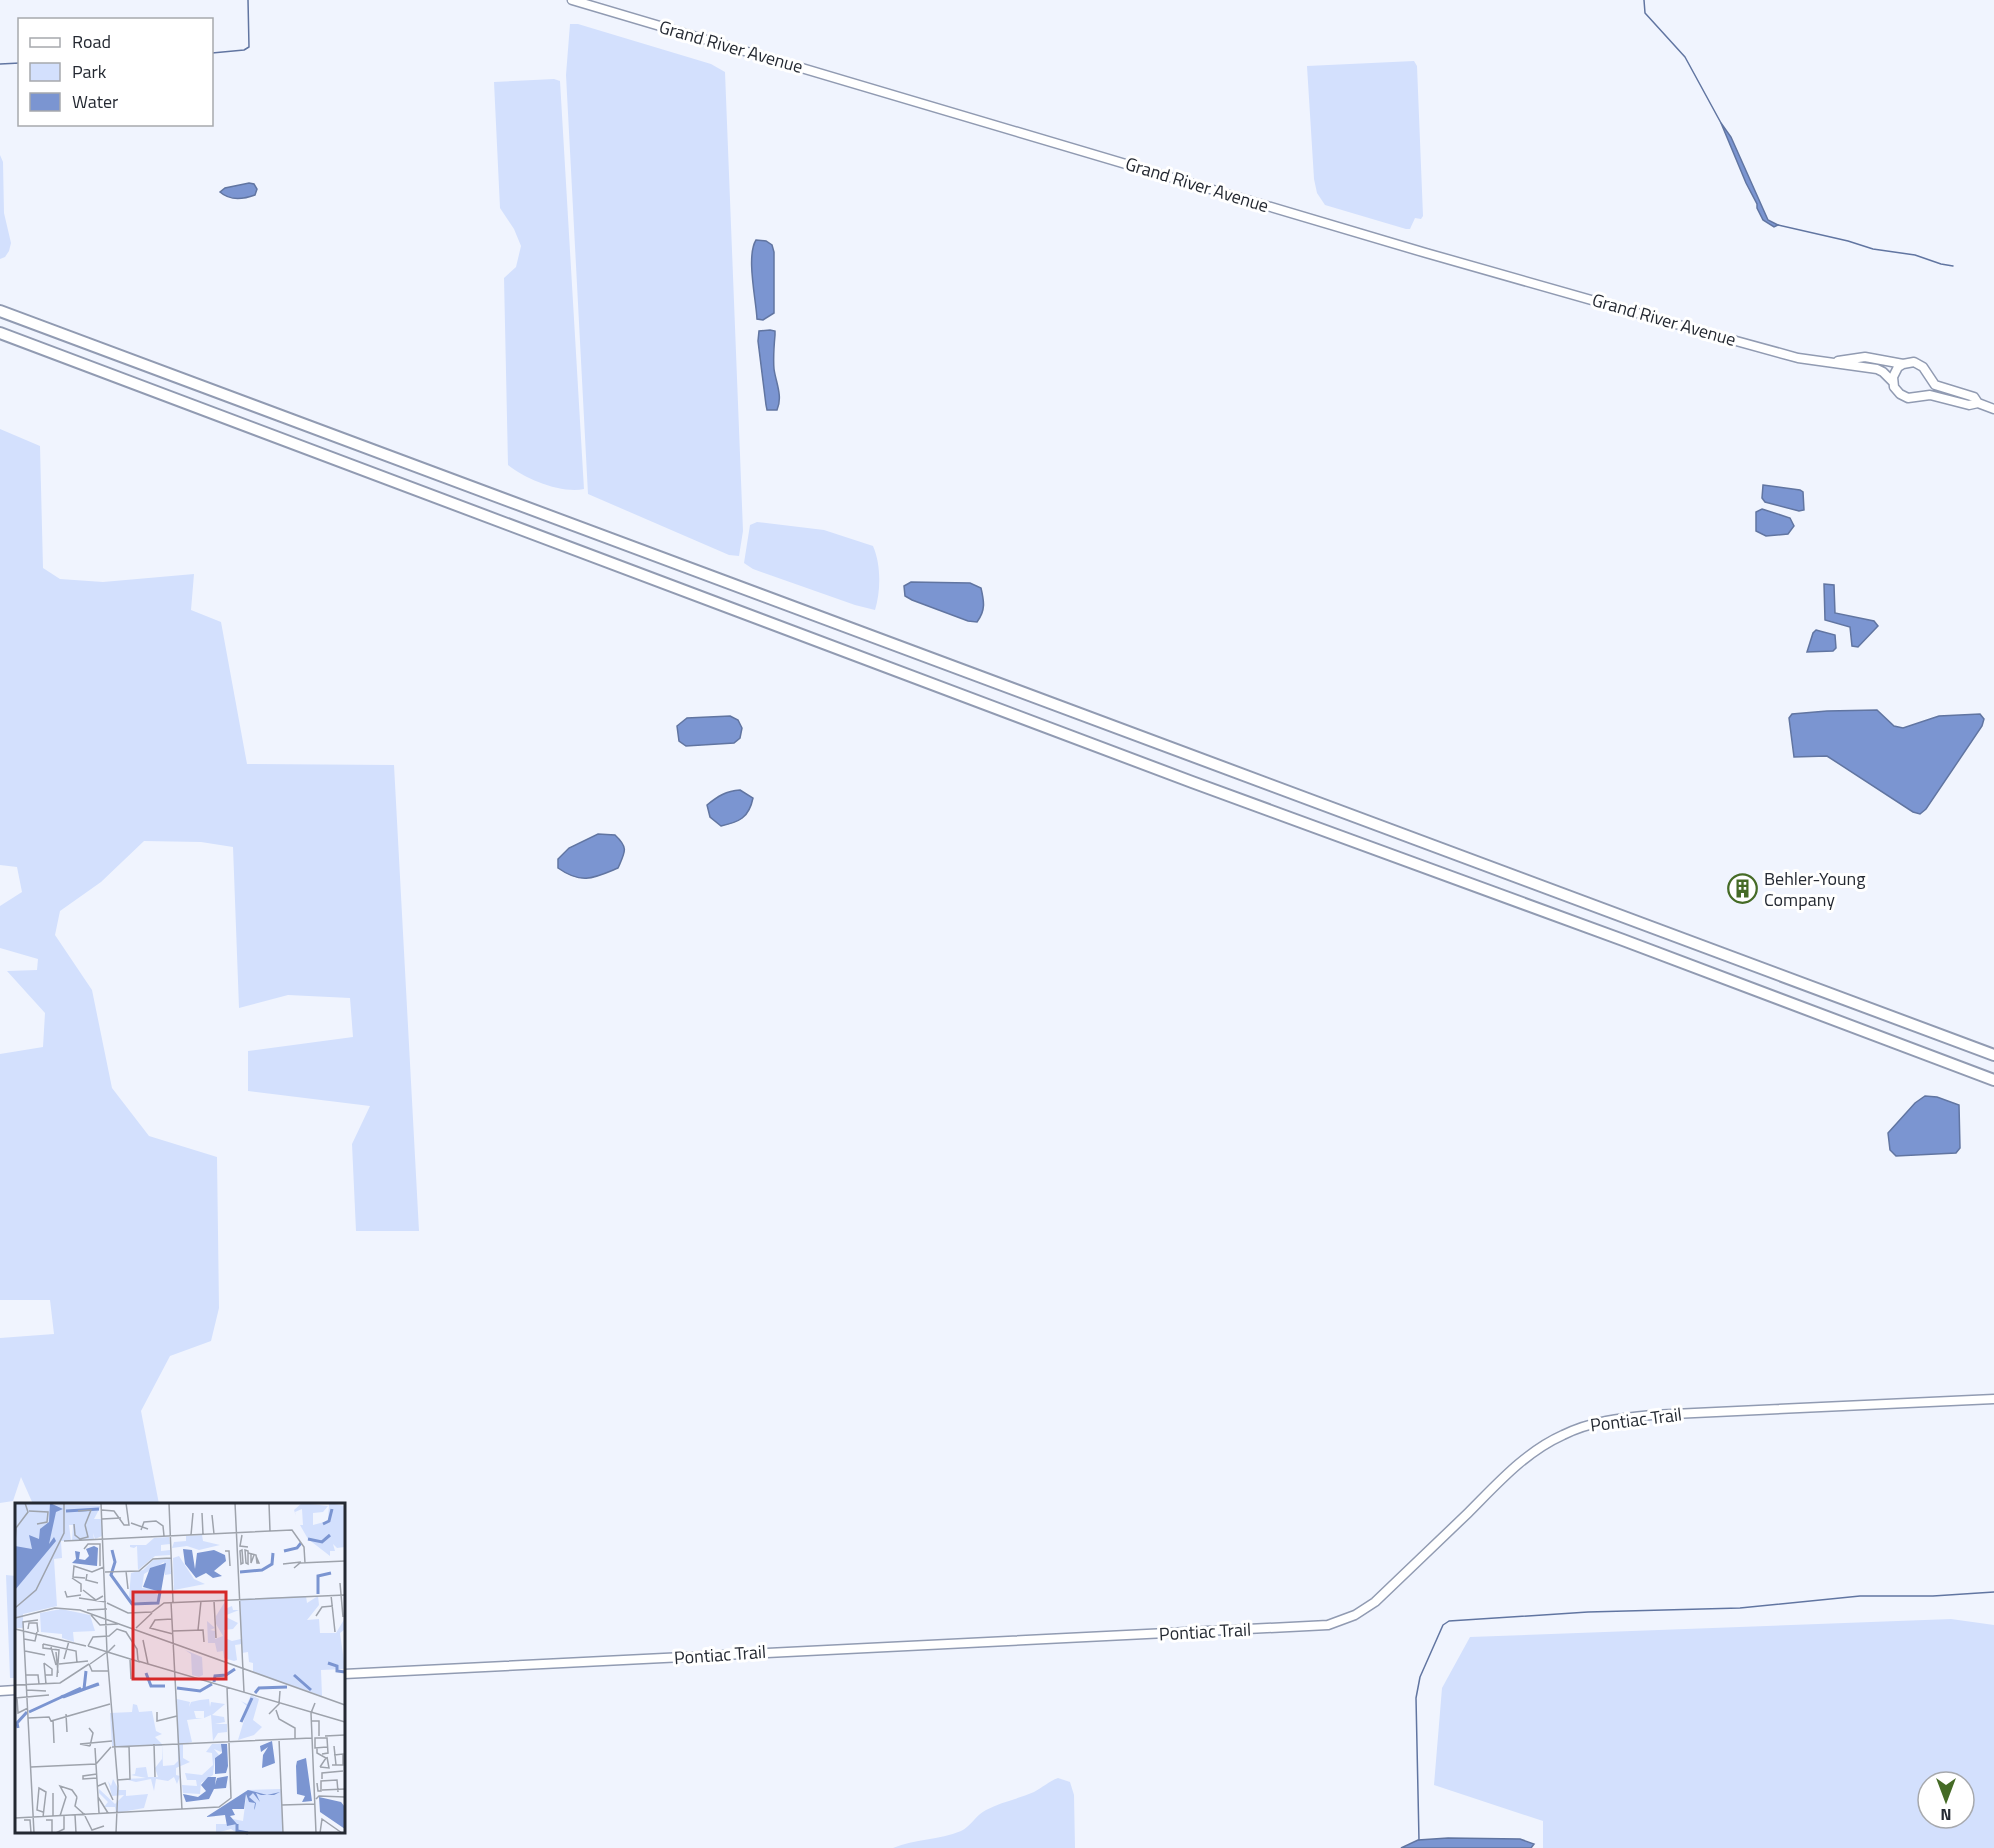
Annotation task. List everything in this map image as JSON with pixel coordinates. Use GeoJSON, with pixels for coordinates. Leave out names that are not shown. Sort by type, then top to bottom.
{"type":"FeatureCollection","features":[{"type":"Feature","properties":{"kind":"highway"},"geometry":{"type":"LineString","coordinates":[[0,311],[1994,1055]]}},
{"type":"Feature","properties":{"kind":"highway"},"geometry":{"type":"LineString","coordinates":[[0,333],[1192,782],[1634,944],[1994,1080]]}},
{"type":"Feature","properties":{"kind":"main road","name":"Grand River Avenue"},"geometry":{"type":"LineString","coordinates":[[572,0],[1426,253],[1784,354],[1877,369],[1893,382]]}},
{"type":"Feature","properties":{"kind":"main road","name":"Grand River Avenue"},"geometry":{"type":"LineString","coordinates":[[1825,362],[1865,357],[1903,364]]}},
{"type":"Feature","properties":{"kind":"main road"},"geometry":{"type":"LineString","coordinates":[[1977,403],[1974,397],[1935,385],[1923,367],[1914,362],[1903,364],[1895,371],[1893,382],[1897,392],[1904,397],[1940,397],[1969,405],[1977,403],[1994,409]]}},
{"type":"Feature","properties":{"kind":"main road"},"geometry":{"type":"LineString","coordinates":[[1920,396],[1927,388],[1929,376]]}},
{"type":"Feature","properties":{"kind":"main road","name":"Pontiac Trail"},"geometry":{"type":"LineString","coordinates":[[345,1674],[1328,1625],[1355,1615],[1375,1602],[1497,1483],[1529,1455],[1562,1435],[1588,1425],[1612,1419],[1652,1414],[1994,1399]]}},
{"type":"Feature","properties":{"kind":"main road"},"geometry":{"type":"LineString","coordinates":[[0,1691],[15,1690]]}},
{"type":"Feature","properties":{"kind":"green space"},"geometry":{"type":"Polygon","coordinates":[[[570,24],[578,24],[711,64],[725,72],[743,531],[739,556],[729,555],[588,494],[566,75],[570,24]]]}},
{"type":"Feature","properties":{"kind":"green space"},"geometry":{"type":"Polygon","coordinates":[[[1414,61],[1417,66],[1423,216],[1421,219],[1415,218],[1410,229],[1406,229],[1325,205],[1317,193],[1314,179],[1307,66],[1414,61]]]}},
{"type":"Feature","properties":{"kind":"green space"},"geometry":{"type":"Polygon","coordinates":[[[554,79],[560,81],[584,489],[575,490],[544,484],[508,465],[504,278],[516,267],[521,246],[514,229],[500,208],[494,82],[554,79]]]}},
{"type":"Feature","properties":{"kind":"green space"},"geometry":{"type":"Polygon","coordinates":[[[0,155],[3,162],[4,213],[11,243],[5,257],[0,259],[0,155]]]}},
{"type":"Feature","properties":{"kind":"green space"},"geometry":{"type":"Polygon","coordinates":[[[0,429],[40,446],[43,568],[60,579],[103,582],[194,574],[191,610],[221,622],[247,764],[394,765],[419,1231],[356,1231],[352,1144],[370,1106],[248,1091],[248,1051],[353,1037],[350,998],[288,995],[239,1008],[233,847],[201,842],[144,841],[101,882],[60,911],[55,935],[92,990],[112,1088],[149,1136],[217,1157],[219,1308],[211,1341],[170,1356],[141,1411],[159,1503],[33,1503],[21,1477],[13,1501],[0,1503],[0,1338],[54,1334],[50,1300],[0,1300],[0,1054],[43,1047],[45,1013],[7,971],[37,970],[38,959],[0,948],[0,906],[22,892],[17,867],[0,865],[0,429]]]}},
{"type":"Feature","properties":{"kind":"green space"},"geometry":{"type":"Polygon","coordinates":[[[757,522],[824,530],[873,546],[878,561],[879,578],[875,610],[753,569],[744,563],[750,525],[757,522]]]}},
{"type":"Feature","properties":{"kind":"green space"},"geometry":{"type":"Polygon","coordinates":[[[6,1575],[15,1576],[15,1678],[10,1678],[6,1575]]]}},
{"type":"Feature","properties":{"kind":"green space"},"geometry":{"type":"Polygon","coordinates":[[[1951,1619],[1994,1625],[1994,1848],[1543,1848],[1543,1821],[1434,1785],[1442,1688],[1470,1637],[1951,1619]]]}},
{"type":"Feature","properties":{"kind":"green space"},"geometry":{"type":"Polygon","coordinates":[[[1058,1778],[1070,1782],[1074,1795],[1075,1848],[893,1848],[961,1831],[986,1810],[1034,1792],[1058,1778]]]}},
{"type":"Feature","properties":{"kind":"water"},"geometry":{"type":"Polygon","coordinates":[[[1721,123],[1731,137],[1768,220],[1778,225],[1774,227],[1763,220],[1721,123]]]}},
{"type":"Feature","properties":{"kind":"water"},"geometry":{"type":"Polygon","coordinates":[[[254,184],[257,189],[255,195],[237,198],[228,197],[220,192],[225,188],[254,184]]]}},
{"type":"Feature","properties":{"kind":"water"},"geometry":{"type":"Polygon","coordinates":[[[756,240],[766,241],[772,245],[774,252],[774,313],[763,320],[757,319],[752,278],[752,256],[756,240]]]}},
{"type":"Feature","properties":{"kind":"water"},"geometry":{"type":"Polygon","coordinates":[[[759,331],[775,331],[774,365],[779,400],[777,410],[767,410],[758,341],[759,331]]]}},
{"type":"Feature","properties":{"kind":"water"},"geometry":{"type":"Polygon","coordinates":[[[1763,485],[1800,490],[1803,492],[1804,510],[1799,511],[1765,502],[1762,498],[1763,485]]]}},
{"type":"Feature","properties":{"kind":"water"},"geometry":{"type":"Polygon","coordinates":[[[1762,509],[1790,518],[1794,526],[1788,534],[1766,536],[1756,531],[1756,512],[1762,509]]]}},
{"type":"Feature","properties":{"kind":"water"},"geometry":{"type":"Polygon","coordinates":[[[911,582],[970,583],[981,588],[984,605],[980,618],[977,622],[968,621],[912,600],[905,596],[904,586],[911,582]]]}},
{"type":"Feature","properties":{"kind":"water"},"geometry":{"type":"Polygon","coordinates":[[[1824,584],[1834,585],[1835,613],[1874,621],[1878,626],[1858,647],[1852,646],[1850,627],[1825,620],[1824,584]]]}},
{"type":"Feature","properties":{"kind":"water"},"geometry":{"type":"Polygon","coordinates":[[[1816,630],[1835,635],[1836,648],[1833,651],[1807,652],[1816,630]]]}},
{"type":"Feature","properties":{"kind":"water"},"geometry":{"type":"Polygon","coordinates":[[[1877,710],[1894,726],[1903,728],[1939,716],[1980,714],[1984,719],[1982,726],[1926,809],[1920,814],[1913,812],[1827,756],[1794,757],[1789,718],[1792,714],[1877,710]]]}},
{"type":"Feature","properties":{"kind":"water"},"geometry":{"type":"Polygon","coordinates":[[[730,716],[738,720],[742,728],[740,738],[734,743],[686,746],[679,741],[677,726],[687,718],[730,716]]]}},
{"type":"Feature","properties":{"kind":"water"},"geometry":{"type":"Polygon","coordinates":[[[740,790],[753,798],[749,810],[738,821],[721,826],[710,817],[707,805],[722,794],[740,790]]]}},
{"type":"Feature","properties":{"kind":"water"},"geometry":{"type":"Polygon","coordinates":[[[598,834],[615,835],[622,843],[624,854],[618,868],[595,877],[581,878],[574,877],[558,868],[558,859],[569,848],[598,834]]]}},
{"type":"Feature","properties":{"kind":"water"},"geometry":{"type":"Polygon","coordinates":[[[1925,1096],[1937,1097],[1959,1105],[1960,1148],[1956,1153],[1896,1156],[1890,1150],[1888,1133],[1915,1103],[1925,1096]]]}},
{"type":"Feature","properties":{"kind":"water"},"geometry":{"type":"Polygon","coordinates":[[[1520,1839],[1534,1844],[1531,1848],[1401,1848],[1418,1840],[1520,1839]]]}},
{"type":"Feature","properties":{"kind":"waterway"},"geometry":{"type":"LineString","coordinates":[[213,53],[244,50],[249,47],[248,0]]}},
{"type":"Feature","properties":{"kind":"waterway"},"geometry":{"type":"LineString","coordinates":[[1644,0],[1645,13],[1685,57],[1721,123]]}},
{"type":"Feature","properties":{"kind":"waterway"},"geometry":{"type":"LineString","coordinates":[[0,64],[18,63]]}},
{"type":"Feature","properties":{"kind":"waterway"},"geometry":{"type":"LineString","coordinates":[[1778,225],[1873,249],[1915,255],[1953,266]]}},
{"type":"Feature","properties":{"kind":"waterway"},"geometry":{"type":"LineString","coordinates":[[1419,1840],[1416,1698],[1420,1677],[1443,1625],[1449,1621],[1588,1612],[1740,1608],[1860,1596],[1933,1596],[1994,1592]]}},
{"type":"Feature","properties":{"kind":"place","name":"Behler-Young Company"},"geometry":{"type":"Point","coordinates":[1743,889]}}]}
